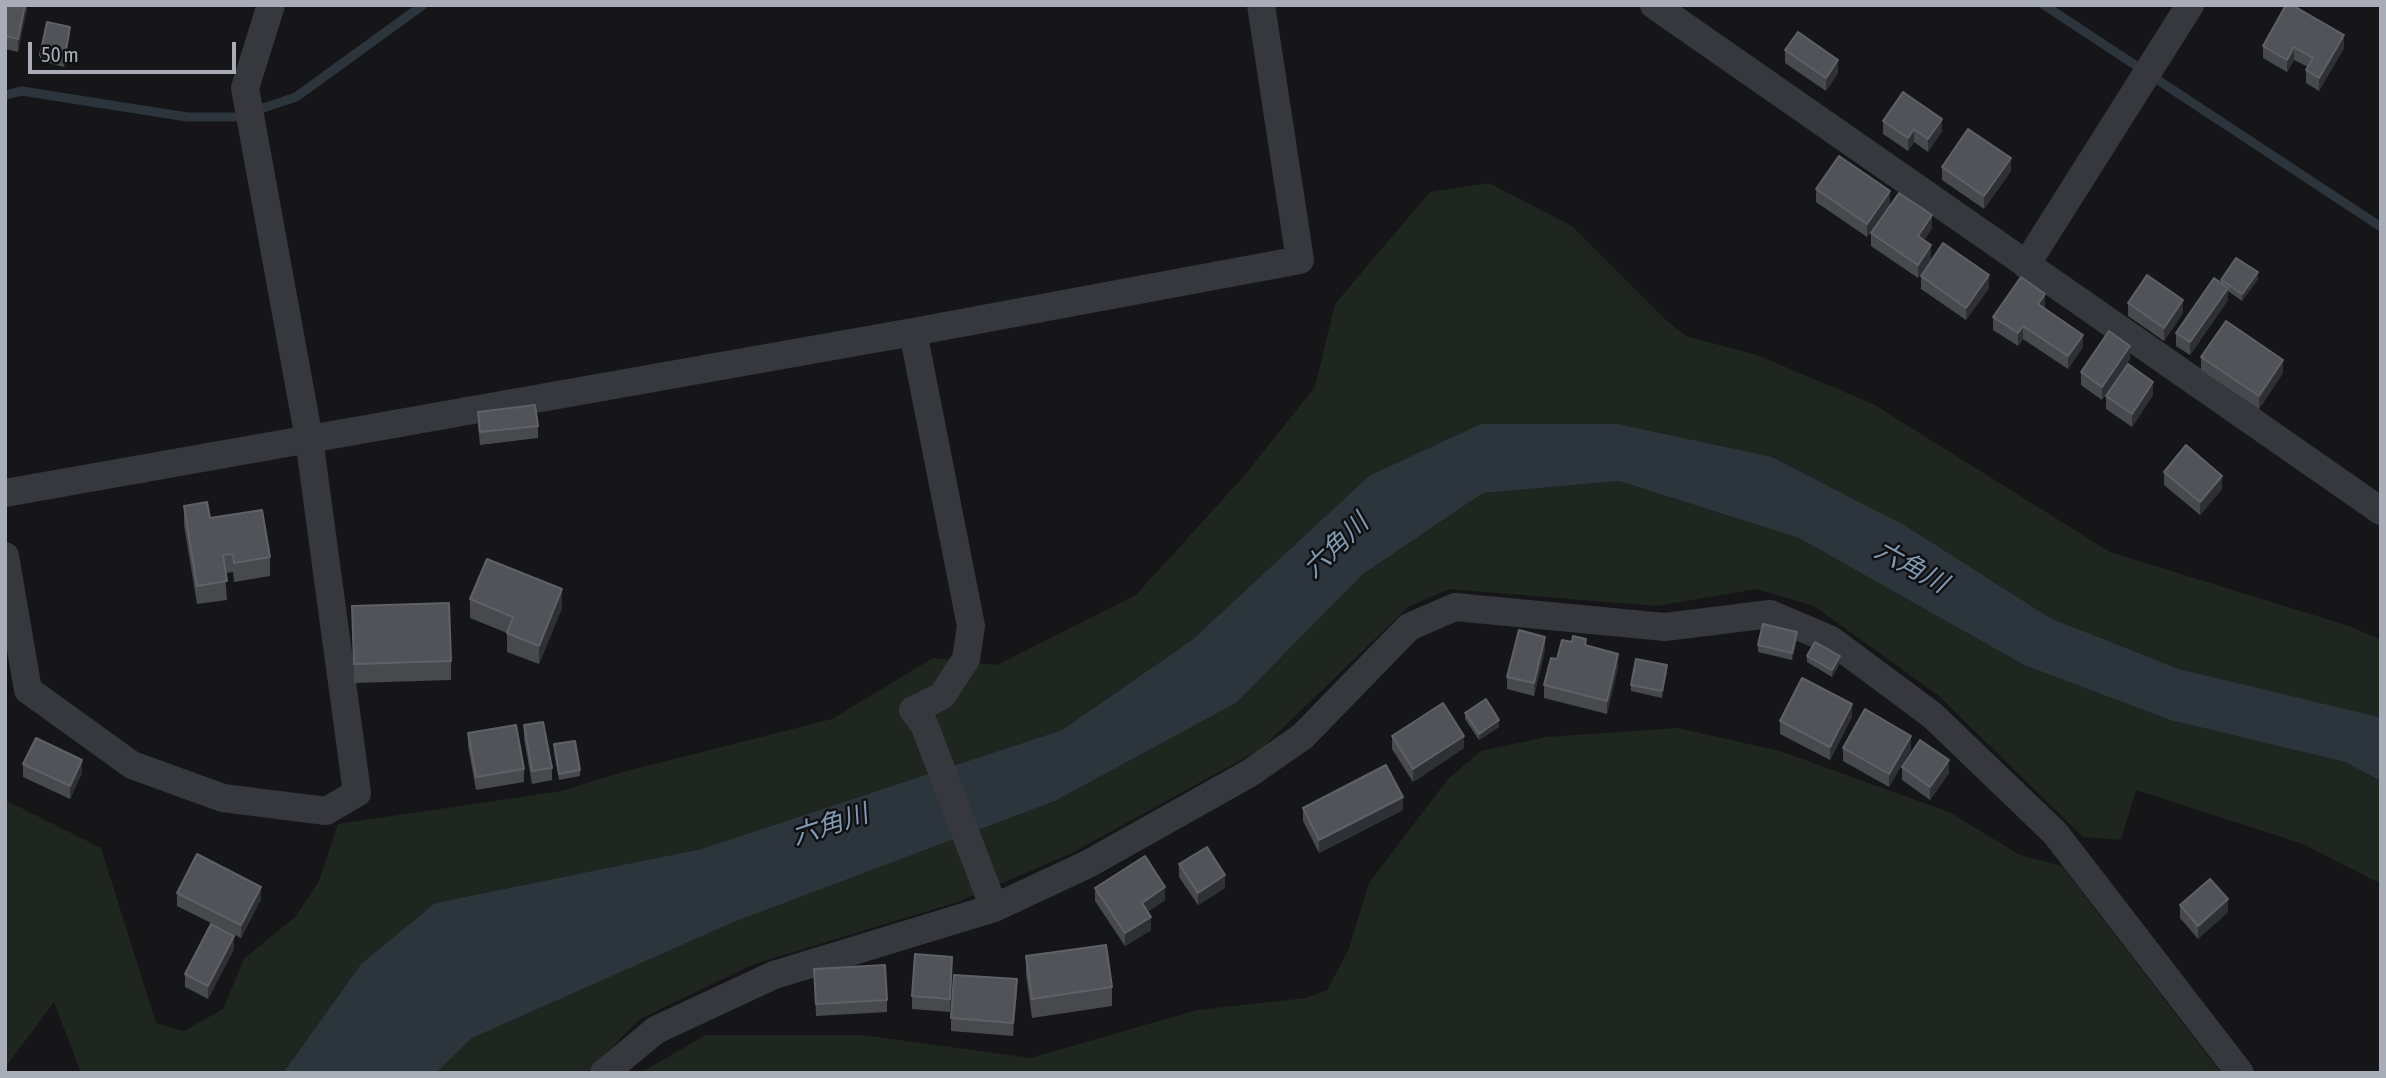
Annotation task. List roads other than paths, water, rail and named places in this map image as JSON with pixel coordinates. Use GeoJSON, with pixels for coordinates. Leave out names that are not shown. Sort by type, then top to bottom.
{"type":"FeatureCollection","features":[{"type":"Feature","properties":{"kind":"street"},"geometry":{"type":"LineString","coordinates":[[5,556],[28,690],[132,765],[223,799],[326,811],[357,793],[309,439],[245,88],[271,5]]}},
{"type":"Feature","properties":{"kind":"street"},"geometry":{"type":"LineString","coordinates":[[5,493],[913,332],[1300,260],[1261,5]]}},
{"type":"Feature","properties":{"kind":"street"},"geometry":{"type":"LineString","coordinates":[[1654,5],[2381,511]]}},
{"type":"Feature","properties":{"kind":"street"},"geometry":{"type":"LineString","coordinates":[[2026,265],[2190,5]]}},
{"type":"Feature","properties":{"kind":"street"},"geometry":{"type":"LineString","coordinates":[[913,332],[971,626],[966,659],[943,696],[913,709],[924,724],[991,900]]}},
{"type":"Feature","properties":{"kind":"street"},"geometry":{"type":"LineString","coordinates":[[604,1073],[656,1031],[774,975],[1088,864],[1250,773],[1303,736],[1409,627],[1455,607],[1665,627],[1770,614],[1831,640],[1932,715],[2055,833],[2240,1073]]}},
{"type":"Feature","properties":{"kind":"water","name":"六角川"},"geometry":{"type":"Polygon","coordinates":[[[1481,424],[1617,424],[1772,457],[1906,526],[2050,618],[2179,669],[2378,717],[2381,719],[2381,781],[2345,762],[2170,720],[2024,665],[1799,538],[1619,481],[1483,493],[1363,574],[1236,703],[1055,801],[734,922],[472,1038],[436,1073],[283,1073],[361,964],[435,903],[701,849],[1062,730],[1192,640],[1369,476],[1481,424]]]}},
{"type":"Feature","properties":{"kind":"waterway"},"geometry":{"type":"LineString","coordinates":[[5,95],[22,91],[187,117],[236,117],[296,97],[423,5]]}},
{"type":"Feature","properties":{"kind":"waterway"},"geometry":{"type":"LineString","coordinates":[[2044,5],[2381,227]]}}]}
